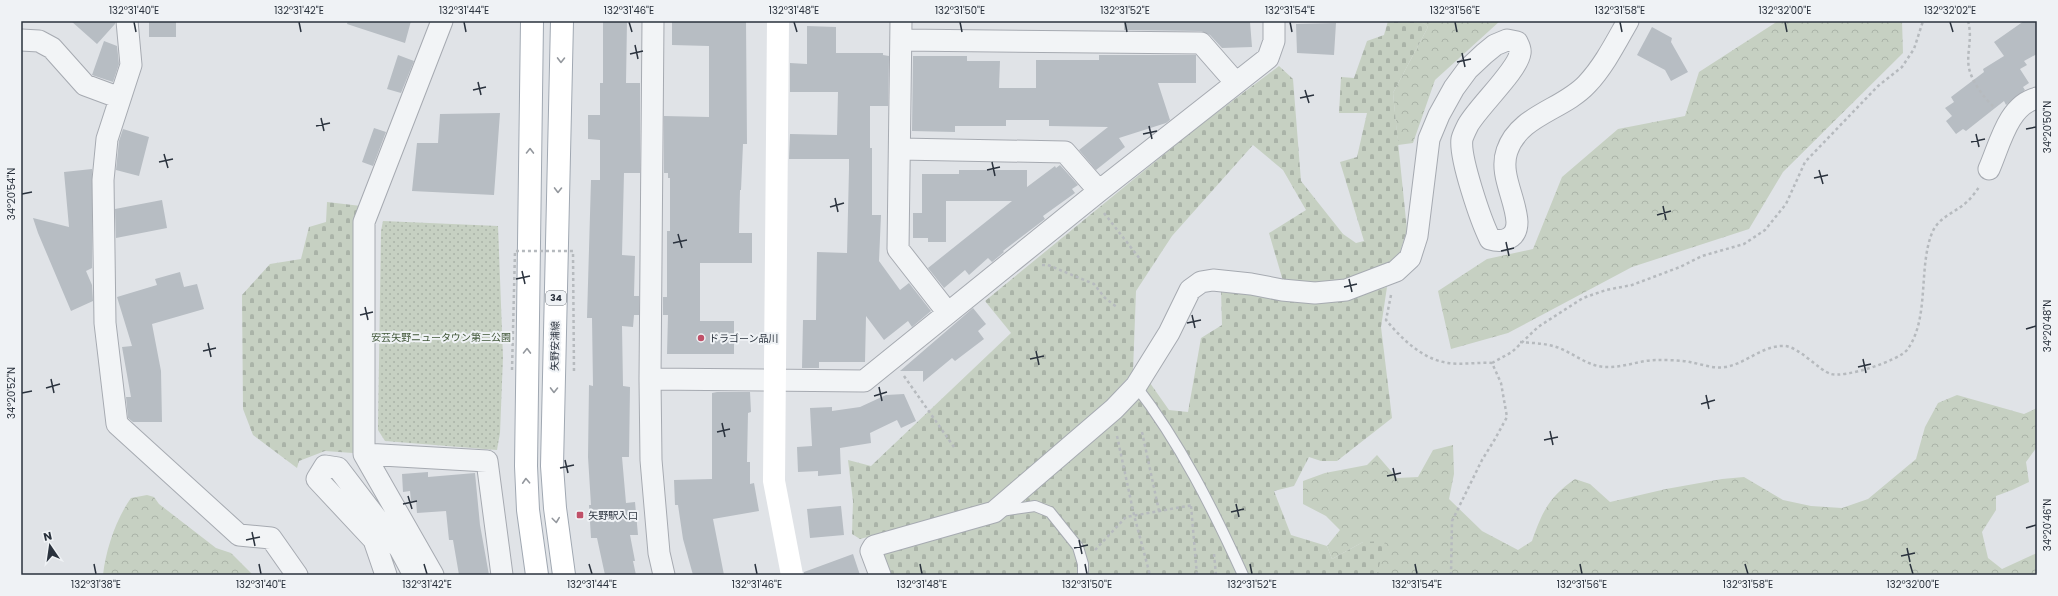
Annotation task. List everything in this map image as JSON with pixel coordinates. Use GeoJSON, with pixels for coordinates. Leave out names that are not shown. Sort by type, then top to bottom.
{"type":"FeatureCollection","features":[{"type":"Feature","properties":{"kind":"main road"},"geometry":{"type":"LineString","coordinates":[[532,21],[526,466],[528,510],[537,575]]}},
{"type":"Feature","properties":{"kind":"main road","name":"矢野安浦線"},"geometry":{"type":"LineString","coordinates":[[562,21],[552,466],[555,508],[564,575]]}},
{"type":"Feature","properties":{"kind":"main road"},"geometry":{"type":"LineString","coordinates":[[778,21],[774,481],[792,575]]}},
{"type":"Feature","properties":{"kind":"street"},"geometry":{"type":"LineString","coordinates":[[127,21],[131,66],[107,139],[103,180],[105,323],[117,424],[240,535],[271,538],[297,575]]}},
{"type":"Feature","properties":{"kind":"street"},"geometry":{"type":"LineString","coordinates":[[433,575],[364,454],[364,222],[442,21]]}},
{"type":"Feature","properties":{"kind":"street"},"geometry":{"type":"LineString","coordinates":[[653,21],[650,379],[651,460],[659,553],[664,575]]}},
{"type":"Feature","properties":{"kind":"street"},"geometry":{"type":"LineString","coordinates":[[650,379],[864,381],[1095,194],[1268,58],[1274,40],[1274,21]]}},
{"type":"Feature","properties":{"kind":"street"},"geometry":{"type":"LineString","coordinates":[[880,575],[871,551],[874,546],[994,512],[1114,409],[1136,386],[1168,333],[1190,290],[1201,282],[1213,280],[1315,293],[1346,290],[1396,271],[1410,258],[1418,236],[1429,139],[1439,115],[1454,88],[1468,69],[1495,45],[1507,40],[1517,42],[1520,47],[1520,55],[1514,66],[1469,124],[1462,139],[1465,163],[1483,226],[1490,239],[1499,242],[1508,240],[1514,233],[1517,223],[1505,160],[1507,150],[1514,138],[1533,119],[1568,101],[1587,84],[1602,64],[1628,21]]}},
{"type":"Feature","properties":{"kind":"street"},"geometry":{"type":"LineString","coordinates":[[948,313],[898,249],[901,30],[1201,43],[1236,83]]}},
{"type":"Feature","properties":{"kind":"street"},"geometry":{"type":"LineString","coordinates":[[21,40],[39,41],[52,48],[85,85],[120,98]]}},
{"type":"Feature","properties":{"kind":"street"},"geometry":{"type":"LineString","coordinates":[[1989,168],[2013,114],[2026,100],[2037,98]]}},
{"type":"Feature","properties":{"kind":"street"},"geometry":{"type":"LineString","coordinates":[[900,149],[1065,152],[1095,194]]}},
{"type":"Feature","properties":{"kind":"street"},"geometry":{"type":"LineString","coordinates":[[364,454],[487,461],[502,575]]}},
{"type":"Feature","properties":{"kind":"street"},"geometry":{"type":"LineString","coordinates":[[386,575],[374,540],[317,479],[325,466],[338,468],[400,550],[414,575]]}},
{"type":"Feature","properties":{"kind":"lane"},"geometry":{"type":"LineString","coordinates":[[1136,386],[1153,408],[1208,503],[1243,575]]}},
{"type":"Feature","properties":{"kind":"lane"},"geometry":{"type":"LineString","coordinates":[[994,512],[1035,506],[1050,512],[1078,547],[1083,564],[1083,575]]}},
{"type":"Feature","properties":{"kind":"path"},"geometry":{"type":"LineString","coordinates":[[1396,271],[1386,320],[1399,336],[1418,351],[1432,359],[1450,363],[1492,363],[1512,352],[1520,342],[1538,326],[1583,298],[1606,290],[1632,285],[1680,268],[1702,256],[1744,244],[1765,230],[1786,204],[1806,162],[1878,86],[1902,67],[1914,49],[1923,21]]}},
{"type":"Feature","properties":{"kind":"path"},"geometry":{"type":"LineString","coordinates":[[1968,21],[1970,31],[1969,67],[1977,86],[1993,106],[2011,119]]}},
{"type":"Feature","properties":{"kind":"path"},"geometry":{"type":"LineString","coordinates":[[1520,342],[1553,346],[1605,367],[1654,360],[1689,362],[1709,367],[1726,367],[1766,349],[1783,346],[1788,347],[1814,362],[1830,374],[1856,373],[1906,351],[1914,335],[1917,322],[1927,248],[1933,231],[1945,216],[1963,205],[1978,189],[1989,168]]}},
{"type":"Feature","properties":{"kind":"path"},"geometry":{"type":"LineString","coordinates":[[1095,194],[1140,259]]}},
{"type":"Feature","properties":{"kind":"path"},"geometry":{"type":"LineString","coordinates":[[512,370],[515,251],[573,252],[574,373]]}},
{"type":"Feature","properties":{"kind":"path"},"geometry":{"type":"LineString","coordinates":[[1036,265],[1048,265],[1094,284],[1105,298],[1118,308]]}},
{"type":"Feature","properties":{"kind":"path"},"geometry":{"type":"LineString","coordinates":[[891,360],[920,397],[954,447]]}},
{"type":"Feature","properties":{"kind":"path"},"geometry":{"type":"LineString","coordinates":[[1451,575],[1452,521],[1482,460],[1495,440],[1506,417],[1502,383],[1492,363]]}},
{"type":"Feature","properties":{"kind":"path"},"geometry":{"type":"LineString","coordinates":[[1142,432],[1159,511]]}},
{"type":"Feature","properties":{"kind":"path"},"geometry":{"type":"LineString","coordinates":[[1117,436],[1134,515],[1150,575]]}},
{"type":"Feature","properties":{"kind":"path"},"geometry":{"type":"LineString","coordinates":[[1083,564],[1126,517],[1208,503]]}},
{"type":"Feature","properties":{"kind":"path"},"geometry":{"type":"LineString","coordinates":[[1191,505],[1197,575]]}},
{"type":"Feature","properties":{"kind":"green space"},"geometry":{"type":"Polygon","coordinates":[[[1388,21],[1421,21],[1428,27],[1393,93],[1407,230],[1399,255],[1378,270],[1325,286],[1283,281],[1269,233],[1306,210],[1283,170],[1253,145],[1172,236],[1136,291],[1133,372],[1092,418],[982,508],[860,539],[852,534],[853,501],[848,460],[871,466],[1011,333],[985,301],[1195,129],[1279,66],[1293,79],[1301,181],[1343,234],[1356,243],[1364,241],[1340,162],[1357,157],[1367,113],[1339,113],[1341,77],[1354,78],[1367,41],[1384,35],[1388,21]]]}},
{"type":"Feature","properties":{"kind":"green space"},"geometry":{"type":"Polygon","coordinates":[[[1421,21],[1500,21],[1435,80],[1413,143],[1398,145],[1393,93],[1428,27],[1421,21]]]}},
{"type":"Feature","properties":{"kind":"green space"},"geometry":{"type":"Polygon","coordinates":[[[1778,21],[1902,21],[1903,53],[1783,172],[1749,229],[1632,267],[1508,333],[1451,349],[1438,291],[1487,259],[1533,249],[1562,177],[1618,129],[1685,116],[1699,72],[1778,21]]]}},
{"type":"Feature","properties":{"kind":"green space"},"geometry":{"type":"Polygon","coordinates":[[[327,202],[361,206],[355,231],[353,453],[325,451],[299,461],[297,468],[253,435],[243,409],[242,295],[270,264],[301,259],[309,227],[326,222],[327,202]]]}},
{"type":"Feature","properties":{"kind":"green space","name":"安芸矢野ニュータウン第二公園"},"geometry":{"type":"Polygon","coordinates":[[[383,221],[498,226],[503,357],[500,433],[497,450],[385,441],[378,430],[381,231],[383,221]]]}},
{"type":"Feature","properties":{"kind":"green space"},"geometry":{"type":"Polygon","coordinates":[[[1387,287],[1381,327],[1392,418],[1337,461],[1321,461],[1309,457],[1294,486],[1274,491],[1291,535],[1327,546],[1332,559],[1363,542],[1385,541],[1378,571],[1375,575],[888,575],[881,558],[884,550],[991,519],[1150,383],[1169,410],[1188,412],[1201,338],[1222,325],[1221,289],[1347,298],[1387,287]]]}},
{"type":"Feature","properties":{"kind":"green space"},"geometry":{"type":"Polygon","coordinates":[[[1957,395],[2024,414],[2037,408],[2037,447],[2026,462],[2029,482],[1996,496],[1996,510],[1982,532],[1988,558],[2002,569],[2037,553],[2037,575],[1375,575],[1378,571],[1363,542],[1332,559],[1327,546],[1340,530],[1326,516],[1303,504],[1303,481],[1325,473],[1367,465],[1377,455],[1397,478],[1418,477],[1433,450],[1453,445],[1454,474],[1449,499],[1482,531],[1518,550],[1532,541],[1543,513],[1559,492],[1575,479],[1590,484],[1610,502],[1666,489],[1722,479],[1744,477],[1783,500],[1811,506],[1842,508],[1868,499],[1916,459],[1925,427],[1938,403],[1957,395]]]}},
{"type":"Feature","properties":{"kind":"green space"},"geometry":{"type":"Polygon","coordinates":[[[147,495],[154,497],[159,504],[216,548],[231,553],[253,575],[103,575],[112,535],[121,515],[131,498],[147,495]]]}},
{"type":"Feature","properties":{"kind":"building"},"geometry":{"type":"Polygon","coordinates":[[[71,21],[115,21],[115,24],[97,44],[71,21]]]}},
{"type":"Feature","properties":{"kind":"building"},"geometry":{"type":"Polygon","coordinates":[[[149,21],[176,21],[176,37],[149,37],[149,21]]]}},
{"type":"Feature","properties":{"kind":"building"},"geometry":{"type":"Polygon","coordinates":[[[348,21],[411,21],[405,43],[347,24],[348,21]]]}},
{"type":"Feature","properties":{"kind":"building"},"geometry":{"type":"Polygon","coordinates":[[[603,21],[627,21],[626,83],[640,83],[640,173],[624,173],[622,255],[635,256],[634,296],[639,296],[639,315],[634,315],[633,327],[622,326],[623,386],[630,387],[629,457],[622,457],[626,503],[635,502],[638,535],[630,535],[636,575],[605,575],[597,538],[591,538],[589,505],[591,505],[588,457],[589,385],[593,386],[592,318],[587,318],[591,180],[600,180],[600,140],[588,139],[588,115],[600,115],[600,83],[603,83],[603,21]]]}},
{"type":"Feature","properties":{"kind":"building"},"geometry":{"type":"Polygon","coordinates":[[[672,21],[746,21],[747,144],[743,144],[739,233],[752,233],[752,263],[700,263],[700,321],[734,321],[734,354],[667,354],[668,315],[663,315],[663,297],[667,297],[667,231],[670,231],[670,178],[668,178],[668,173],[664,173],[664,116],[709,117],[709,46],[672,45],[672,21]]]}},
{"type":"Feature","properties":{"kind":"building"},"geometry":{"type":"Polygon","coordinates":[[[1124,21],[1250,22],[1252,47],[1222,48],[1210,35],[1201,31],[1124,30],[1124,21]]]}},
{"type":"Feature","properties":{"kind":"building"},"geometry":{"type":"Polygon","coordinates":[[[2024,21],[2037,21],[2037,54],[2024,61],[2027,65],[2020,69],[2029,83],[2023,87],[2025,90],[2006,105],[2004,101],[1966,131],[1963,129],[1956,134],[1946,121],[1952,116],[1945,108],[1954,102],[1951,97],[1984,72],[1983,69],[2004,56],[1994,42],[2024,21]]]}},
{"type":"Feature","properties":{"kind":"building"},"geometry":{"type":"Polygon","coordinates":[[[1336,23],[1334,55],[1297,53],[1296,24],[1336,23]]]}},
{"type":"Feature","properties":{"kind":"building"},"geometry":{"type":"Polygon","coordinates":[[[807,26],[836,27],[836,53],[883,53],[883,55],[889,56],[888,106],[870,106],[870,148],[872,148],[872,215],[881,215],[879,261],[900,290],[909,283],[931,311],[912,327],[908,321],[884,340],[866,316],[865,362],[819,362],[819,368],[802,368],[803,320],[816,320],[817,252],[847,253],[849,159],[789,159],[790,134],[837,135],[838,92],[790,92],[790,63],[807,64],[807,26]]]}},
{"type":"Feature","properties":{"kind":"building"},"geometry":{"type":"Polygon","coordinates":[[[1652,27],[1672,38],[1671,42],[1688,72],[1671,81],[1665,70],[1637,55],[1652,27]]]}},
{"type":"Feature","properties":{"kind":"building"},"geometry":{"type":"Polygon","coordinates":[[[104,41],[117,46],[119,64],[113,82],[92,75],[104,41]]]}},
{"type":"Feature","properties":{"kind":"building"},"geometry":{"type":"Polygon","coordinates":[[[398,55],[414,61],[401,93],[387,89],[398,55]]]}},
{"type":"Feature","properties":{"kind":"building"},"geometry":{"type":"Polygon","coordinates":[[[1099,55],[1196,55],[1196,83],[1158,83],[1170,120],[1166,123],[1119,138],[1125,147],[1096,170],[1079,150],[1108,127],[1049,126],[1049,120],[1006,120],[1006,126],[955,126],[955,132],[912,131],[913,56],[967,56],[967,61],[1000,61],[999,88],[1036,88],[1036,60],[1099,60],[1099,55]]]}},
{"type":"Feature","properties":{"kind":"building"},"geometry":{"type":"Polygon","coordinates":[[[500,113],[494,195],[412,191],[417,143],[438,143],[440,114],[500,113]]]}},
{"type":"Feature","properties":{"kind":"building"},"geometry":{"type":"Polygon","coordinates":[[[374,128],[386,132],[373,166],[362,162],[374,128]]]}},
{"type":"Feature","properties":{"kind":"building"},"geometry":{"type":"Polygon","coordinates":[[[123,129],[149,137],[139,176],[116,170],[119,141],[123,129]]]}},
{"type":"Feature","properties":{"kind":"building"},"geometry":{"type":"Polygon","coordinates":[[[1060,165],[1078,185],[1072,189],[1075,193],[1043,216],[1045,219],[1003,251],[1004,252],[992,262],[988,258],[969,275],[965,270],[944,288],[928,268],[1012,201],[946,201],[946,242],[928,242],[928,238],[913,238],[913,213],[922,213],[922,174],[959,174],[959,170],[1027,170],[1027,187],[1055,166],[1056,168],[1060,165]]]}},
{"type":"Feature","properties":{"kind":"building"},"geometry":{"type":"Polygon","coordinates":[[[92,169],[92,268],[86,271],[92,285],[93,301],[71,311],[33,218],[69,227],[64,172],[92,169]]]}},
{"type":"Feature","properties":{"kind":"building"},"geometry":{"type":"Polygon","coordinates":[[[162,200],[167,228],[116,238],[115,209],[162,200]]]}},
{"type":"Feature","properties":{"kind":"building"},"geometry":{"type":"Polygon","coordinates":[[[180,272],[184,287],[197,284],[204,309],[152,324],[161,371],[162,422],[133,422],[128,418],[126,397],[131,397],[122,347],[132,346],[117,297],[157,285],[155,279],[180,272]]]}},
{"type":"Feature","properties":{"kind":"building"},"geometry":{"type":"Polygon","coordinates":[[[973,308],[986,324],[978,331],[984,339],[955,361],[952,358],[923,382],[923,371],[900,371],[973,308]]]}},
{"type":"Feature","properties":{"kind":"building"},"geometry":{"type":"Polygon","coordinates":[[[750,392],[751,412],[748,413],[747,462],[750,462],[750,484],[754,483],[759,511],[713,519],[724,575],[693,575],[683,539],[678,505],[675,505],[674,480],[712,479],[712,393],[750,392]]]}},
{"type":"Feature","properties":{"kind":"building"},"geometry":{"type":"Polygon","coordinates":[[[904,394],[916,421],[901,428],[897,420],[870,433],[871,443],[840,448],[841,474],[818,476],[818,471],[798,472],[797,447],[812,446],[810,408],[832,407],[832,411],[860,407],[886,395],[904,394]]]}},
{"type":"Feature","properties":{"kind":"building"},"geometry":{"type":"Polygon","coordinates":[[[428,472],[428,477],[475,473],[480,525],[489,575],[459,575],[453,540],[449,540],[446,511],[417,513],[416,501],[411,501],[410,491],[403,492],[402,474],[428,472]]]}},
{"type":"Feature","properties":{"kind":"building"},"geometry":{"type":"Polygon","coordinates":[[[841,506],[844,535],[810,538],[807,509],[841,506]]]}},
{"type":"Feature","properties":{"kind":"building"},"geometry":{"type":"Polygon","coordinates":[[[853,554],[860,575],[804,575],[804,572],[853,554]]]}},
{"type":"Feature","properties":{"kind":"place","name":"ドラゴーン品川"},"geometry":{"type":"Point","coordinates":[701,338]}},
{"type":"Feature","properties":{"kind":"place","name":"矢野駅入口"},"geometry":{"type":"Point","coordinates":[580,515]}}]}
